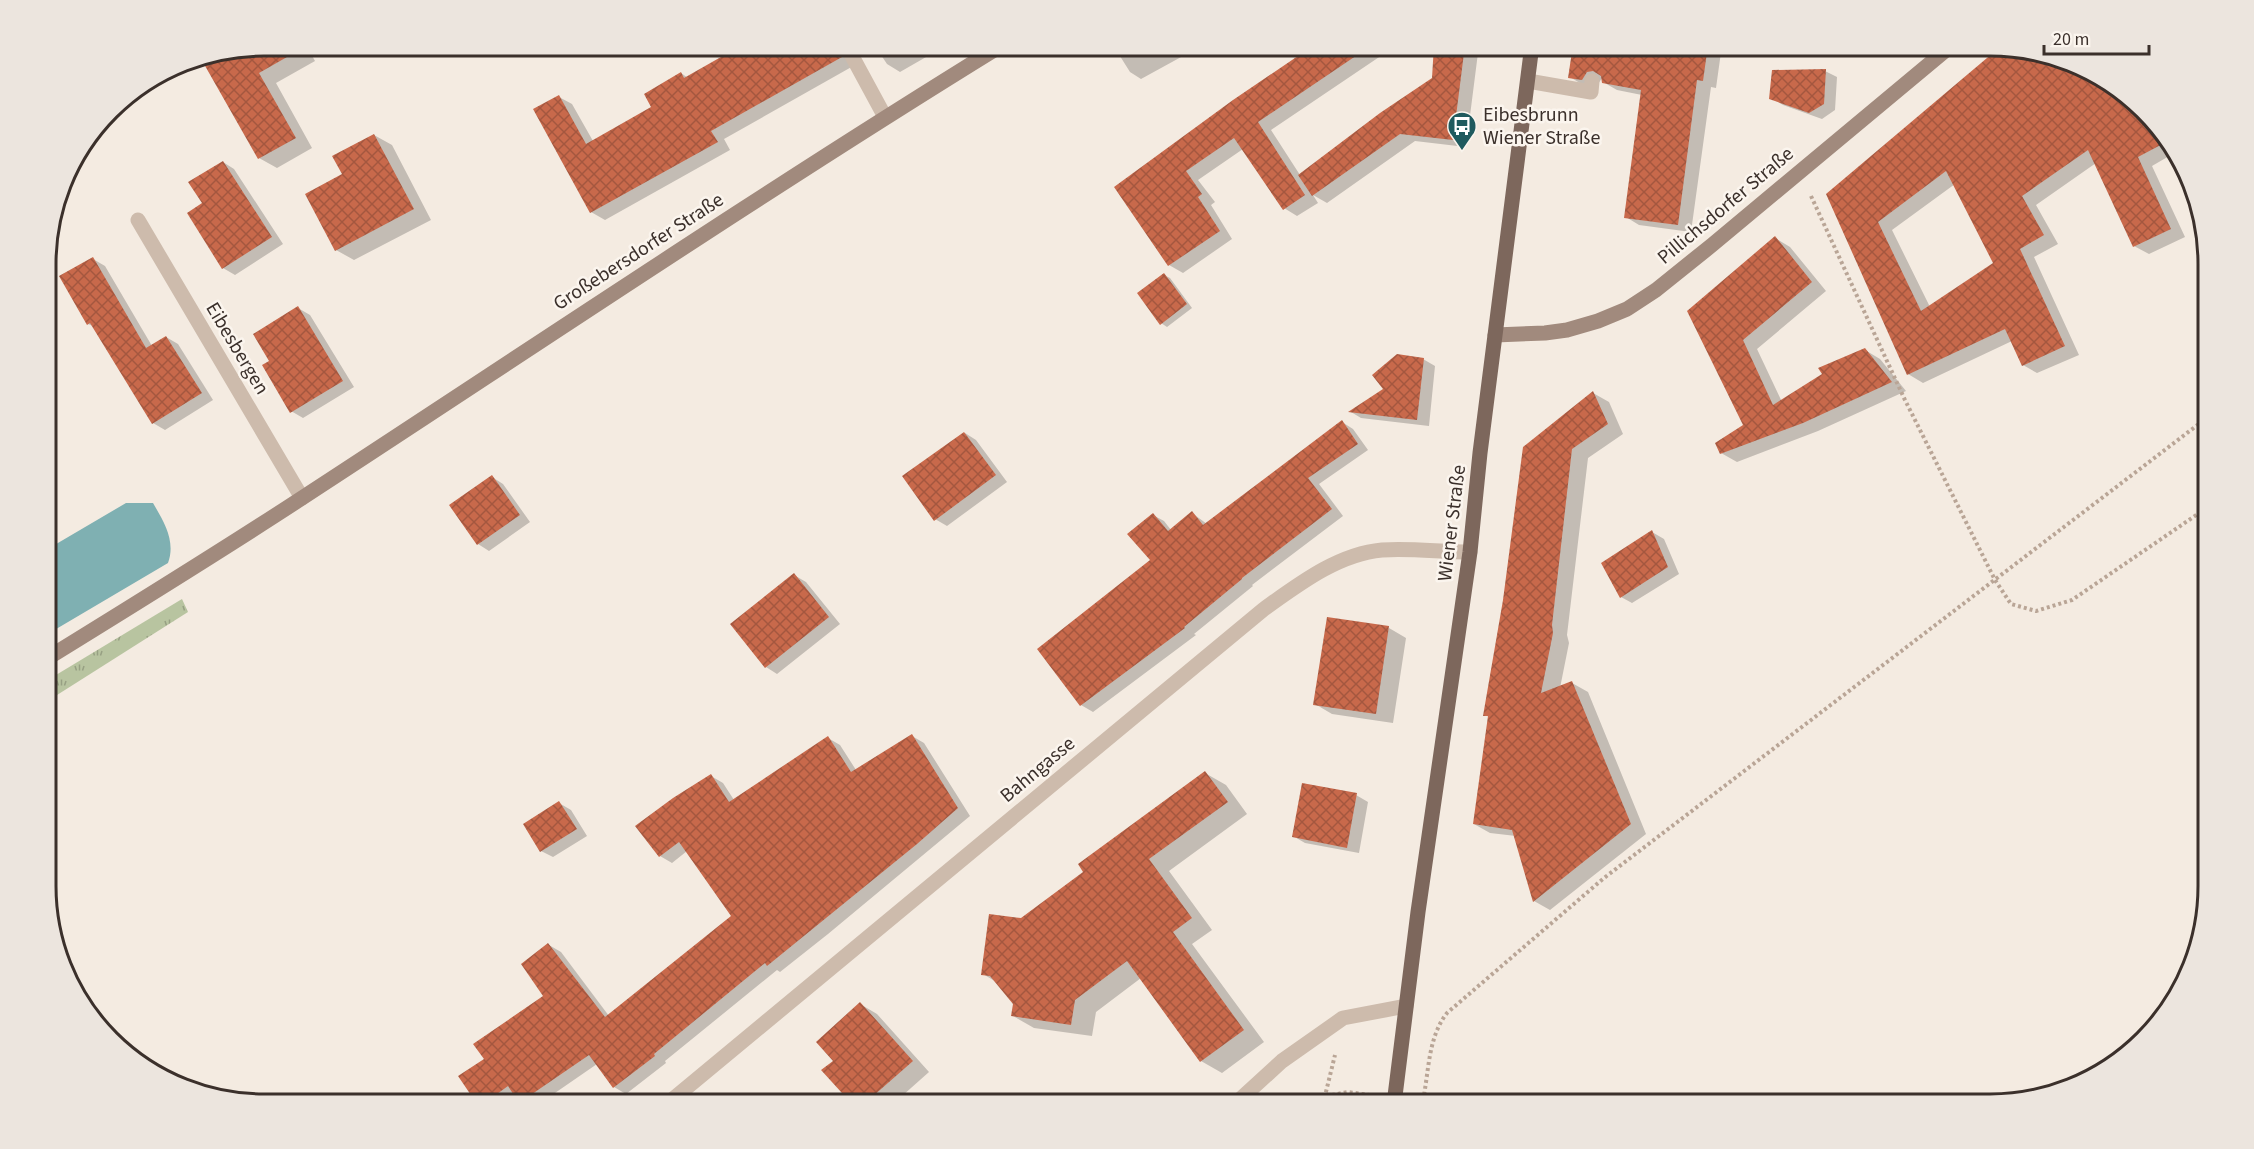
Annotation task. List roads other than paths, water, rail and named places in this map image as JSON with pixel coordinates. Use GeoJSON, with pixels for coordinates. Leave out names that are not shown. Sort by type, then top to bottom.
{"type":"FeatureCollection","features":[{"type":"Feature","properties":{"kind":"main road","name":"Wiener Straße"},"geometry":{"type":"LineString","coordinates":[[1395,1093],[1470,552],[1531,56]]}},
{"type":"Feature","properties":{"kind":"street"},"geometry":{"type":"LineString","coordinates":[[852,56],[885,117]]}},
{"type":"Feature","properties":{"kind":"street","name":"Großebersdorfer Straße"},"geometry":{"type":"LineString","coordinates":[[56,653],[302,498],[606,297],[885,117],[984,56]]}},
{"type":"Feature","properties":{"kind":"street","name":"Pillichsdorfer Straße"},"geometry":{"type":"LineString","coordinates":[[1495,335],[1568,330],[1627,309],[1656,290],[1712,245],[1939,56]]}},
{"type":"Feature","properties":{"kind":"street"},"geometry":{"type":"LineString","coordinates":[[1528,81],[1591,92],[1592,81]]}},
{"type":"Feature","properties":{"kind":"street","name":"Eibesbergen"},"geometry":{"type":"LineString","coordinates":[[138,220],[302,498]]}},
{"type":"Feature","properties":{"kind":"street","name":"Bahngasse"},"geometry":{"type":"LineString","coordinates":[[679,1094],[1245,624],[1299,584],[1333,565],[1358,555],[1382,550],[1470,552]]}},
{"type":"Feature","properties":{"kind":"street"},"geometry":{"type":"LineString","coordinates":[[1246,1093],[1282,1061],[1343,1018],[1406,1005]]}},
{"type":"Feature","properties":{"kind":"water"},"geometry":{"type":"Polygon","coordinates":[[[126,503],[153,503],[165,525],[171,547],[168,563],[56,629],[56,544],[126,503]]]}},
{"type":"Feature","properties":{"kind":"place","name":"Eibesbrunn Wiener Straße"},"geometry":{"type":"Point","coordinates":[1462,152]}}]}
